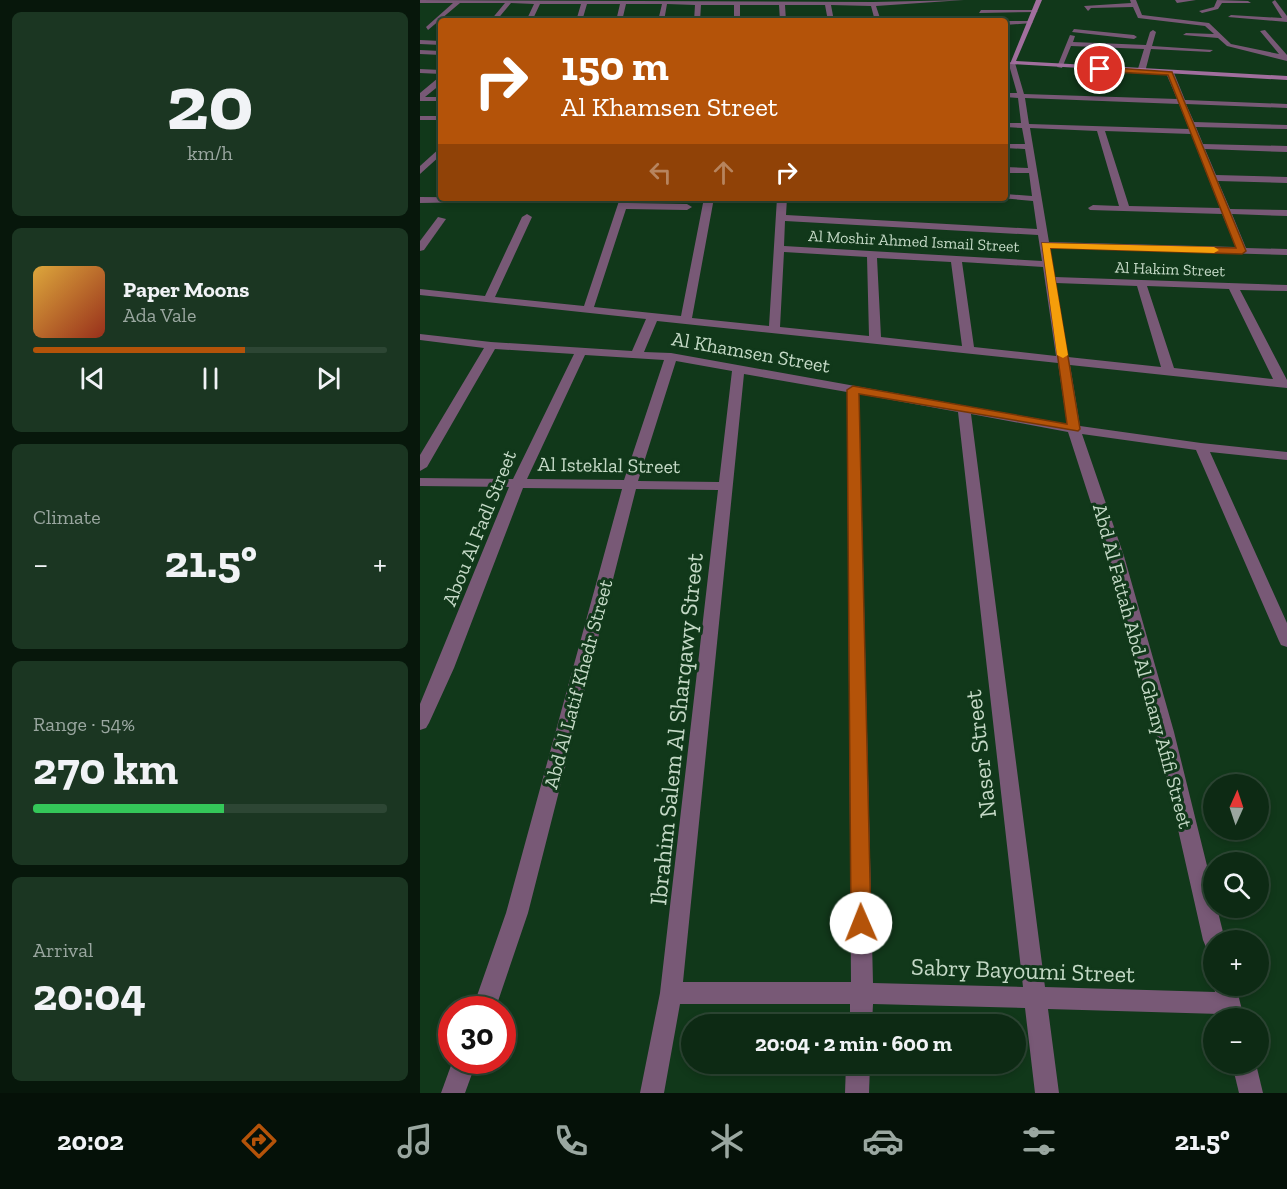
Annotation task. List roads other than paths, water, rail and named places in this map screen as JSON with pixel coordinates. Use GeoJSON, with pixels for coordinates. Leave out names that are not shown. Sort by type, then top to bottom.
{"type":"FeatureCollection","features":[{"type":"Feature","properties":{"kind":"main road"},"geometry":{"type":"LineString","coordinates":[[1039,0],[1027,33],[1009,63],[1286,79]]}},
{"type":"Feature","properties":{"kind":"street"},"geometry":{"type":"LineString","coordinates":[[420,1],[873,4],[962,0]]}},
{"type":"Feature","properties":{"kind":"street"},"geometry":{"type":"LineString","coordinates":[[439,18],[459,1]]}},
{"type":"Feature","properties":{"kind":"street"},"geometry":{"type":"LineString","coordinates":[[496,18],[510,1]]}},
{"type":"Feature","properties":{"kind":"street"},"geometry":{"type":"LineString","coordinates":[[530,18],[538,1]]}},
{"type":"Feature","properties":{"kind":"street"},"geometry":{"type":"LineString","coordinates":[[580,18],[585,1]]}},
{"type":"Feature","properties":{"kind":"street"},"geometry":{"type":"LineString","coordinates":[[620,1],[620,18]]}},
{"type":"Feature","properties":{"kind":"street"},"geometry":{"type":"LineString","coordinates":[[661,18],[663,1]]}},
{"type":"Feature","properties":{"kind":"street"},"geometry":{"type":"LineString","coordinates":[[1177,1],[1248,3]]}},
{"type":"Feature","properties":{"kind":"street"},"geometry":{"type":"LineString","coordinates":[[697,18],[698,2]]}},
{"type":"Feature","properties":{"kind":"street"},"geometry":{"type":"LineString","coordinates":[[831,2],[831,18]]}},
{"type":"Feature","properties":{"kind":"street"},"geometry":{"type":"LineString","coordinates":[[1275,2],[1285,21]]}},
{"type":"Feature","properties":{"kind":"street"},"geometry":{"type":"LineString","coordinates":[[737,3],[737,18]]}},
{"type":"Feature","properties":{"kind":"street"},"geometry":{"type":"LineString","coordinates":[[782,3],[783,18]]}},
{"type":"Feature","properties":{"kind":"street"},"geometry":{"type":"LineString","coordinates":[[1088,9],[1087,6],[1134,3],[1140,17],[1207,24],[1229,45],[1286,58]]}},
{"type":"Feature","properties":{"kind":"street"},"geometry":{"type":"LineString","coordinates":[[1202,11],[1220,3]]}},
{"type":"Feature","properties":{"kind":"street"},"geometry":{"type":"LineString","coordinates":[[873,4],[877,18]]}},
{"type":"Feature","properties":{"kind":"street"},"geometry":{"type":"LineString","coordinates":[[1257,11],[1265,18]]}},
{"type":"Feature","properties":{"kind":"street"},"geometry":{"type":"LineString","coordinates":[[981,12],[1035,12]]}},
{"type":"Feature","properties":{"kind":"street"},"geometry":{"type":"LineString","coordinates":[[1231,17],[1285,21]]}},
{"type":"Feature","properties":{"kind":"street"},"geometry":{"type":"LineString","coordinates":[[428,28],[438,19]]}},
{"type":"Feature","properties":{"kind":"street"},"geometry":{"type":"LineString","coordinates":[[1008,23],[1030,24]]}},
{"type":"Feature","properties":{"kind":"street"},"geometry":{"type":"LineString","coordinates":[[420,26],[436,30]]}},
{"type":"Feature","properties":{"kind":"street"},"geometry":{"type":"LineString","coordinates":[[1060,67],[1075,29],[1134,37]]}},
{"type":"Feature","properties":{"kind":"street"},"geometry":{"type":"LineString","coordinates":[[1263,31],[1286,58]]}},
{"type":"Feature","properties":{"kind":"street"},"geometry":{"type":"LineString","coordinates":[[1141,72],[1153,32]]}},
{"type":"Feature","properties":{"kind":"street"},"geometry":{"type":"LineString","coordinates":[[1018,33],[1027,33]]}},
{"type":"Feature","properties":{"kind":"street"},"geometry":{"type":"LineString","coordinates":[[1186,35],[1217,36]]}},
{"type":"Feature","properties":{"kind":"street"},"geometry":{"type":"LineString","coordinates":[[1069,44],[1210,50]]}},
{"type":"Feature","properties":{"kind":"street"},"geometry":{"type":"LineString","coordinates":[[1278,48],[1287,48]]}},
{"type":"Feature","properties":{"kind":"street"},"geometry":{"type":"LineString","coordinates":[[420,52],[438,53]]}},
{"type":"Feature","properties":{"kind":"street","name":"Abd Al Fattah Abd Al Ghany Afifi Street"},"geometry":{"type":"LineString","coordinates":[[1009,63],[1021,96],[1074,429],[1116,555],[1162,721],[1213,930]]}},
{"type":"Feature","properties":{"kind":"street"},"geometry":{"type":"LineString","coordinates":[[420,71],[438,72]]}},
{"type":"Feature","properties":{"kind":"street"},"geometry":{"type":"LineString","coordinates":[[1170,73],[1242,251]]}},
{"type":"Feature","properties":{"kind":"street"},"geometry":{"type":"LineString","coordinates":[[420,98],[438,83]]}},
{"type":"Feature","properties":{"kind":"street"},"geometry":{"type":"LineString","coordinates":[[1008,95],[1287,106]]}},
{"type":"Feature","properties":{"kind":"street"},"geometry":{"type":"LineString","coordinates":[[420,98],[438,99]]}},
{"type":"Feature","properties":{"kind":"street"},"geometry":{"type":"LineString","coordinates":[[420,118],[438,118]]}},
{"type":"Feature","properties":{"kind":"street"},"geometry":{"type":"LineString","coordinates":[[1008,125],[1100,129],[1287,127]]}},
{"type":"Feature","properties":{"kind":"street"},"geometry":{"type":"LineString","coordinates":[[1100,129],[1125,209]]}},
{"type":"Feature","properties":{"kind":"street"},"geometry":{"type":"LineString","coordinates":[[1008,146],[1029,147]]}},
{"type":"Feature","properties":{"kind":"street"},"geometry":{"type":"LineString","coordinates":[[1200,146],[1287,149]]}},
{"type":"Feature","properties":{"kind":"street"},"geometry":{"type":"LineString","coordinates":[[420,171],[438,153]]}},
{"type":"Feature","properties":{"kind":"street"},"geometry":{"type":"LineString","coordinates":[[1008,170],[1033,171]]}},
{"type":"Feature","properties":{"kind":"street"},"geometry":{"type":"LineString","coordinates":[[1212,178],[1287,180]]}},
{"type":"Feature","properties":{"kind":"street"},"geometry":{"type":"LineString","coordinates":[[1008,197],[1038,199]]}},
{"type":"Feature","properties":{"kind":"street"},"geometry":{"type":"LineString","coordinates":[[420,200],[438,200]]}},
{"type":"Feature","properties":{"kind":"street"},"geometry":{"type":"LineString","coordinates":[[686,320],[708,201]]}},
{"type":"Feature","properties":{"kind":"street"},"geometry":{"type":"LineString","coordinates":[[774,330],[782,201]]}},
{"type":"Feature","properties":{"kind":"street"},"geometry":{"type":"LineString","coordinates":[[588,310],[623,202],[687,207]]}},
{"type":"Feature","properties":{"kind":"street"},"geometry":{"type":"LineString","coordinates":[[1094,208],[1287,213]]}},
{"type":"Feature","properties":{"kind":"street"},"geometry":{"type":"LineString","coordinates":[[489,299],[526,217]]}},
{"type":"Feature","properties":{"kind":"street"},"geometry":{"type":"LineString","coordinates":[[781,218],[1043,232]]}},
{"type":"Feature","properties":{"kind":"street"},"geometry":{"type":"LineString","coordinates":[[422,243],[441,219]]}},
{"type":"Feature","properties":{"kind":"street"},"geometry":{"type":"LineString","coordinates":[[1045,245],[1287,252]]}},
{"type":"Feature","properties":{"kind":"street","name":"Al Moshir Ahmed Ismail Street"},"geometry":{"type":"LineString","coordinates":[[779,249],[1048,264]]}},
{"type":"Feature","properties":{"kind":"street"},"geometry":{"type":"LineString","coordinates":[[872,254],[875,340]]}},
{"type":"Feature","properties":{"kind":"street"},"geometry":{"type":"LineString","coordinates":[[956,259],[969,351]]}},
{"type":"Feature","properties":{"kind":"street","name":"Al Hakim Street"},"geometry":{"type":"LineString","coordinates":[[1051,280],[1287,288]]}},
{"type":"Feature","properties":{"kind":"street"},"geometry":{"type":"LineString","coordinates":[[1141,283],[1169,372]]}},
{"type":"Feature","properties":{"kind":"street"},"geometry":{"type":"LineString","coordinates":[[1233,286],[1285,384]]}},
{"type":"Feature","properties":{"kind":"street","name":"Al Khamsen Street"},"geometry":{"type":"LineString","coordinates":[[420,292],[1285,384]]}},
{"type":"Feature","properties":{"kind":"street"},"geometry":{"type":"LineString","coordinates":[[638,354],[653,317]]}},
{"type":"Feature","properties":{"kind":"street","name":"Al Khamsen Street"},"geometry":{"type":"LineString","coordinates":[[420,338],[671,357],[1074,429],[1201,447],[1287,456]]}},
{"type":"Feature","properties":{"kind":"street"},"geometry":{"type":"LineString","coordinates":[[420,467],[491,345]]}},
{"type":"Feature","properties":{"kind":"street","name":"Abou Al Fadl Street"},"geometry":{"type":"LineString","coordinates":[[420,723],[445,669],[518,483],[581,351]]}},
{"type":"Feature","properties":{"kind":"street","name":"Abd Al Latif Khedr Street"},"geometry":{"type":"LineString","coordinates":[[488,996],[517,913],[630,485],[671,357]]}},
{"type":"Feature","properties":{"kind":"street","name":"Ibrahim Salem Al Sharqawy Street"},"geometry":{"type":"LineString","coordinates":[[652,1093],[672,993],[738,369]]}},
{"type":"Feature","properties":{"kind":"street"},"geometry":{"type":"LineString","coordinates":[[853,390],[861,1014]]}},
{"type":"Feature","properties":{"kind":"street","name":"Naser Street"},"geometry":{"type":"LineString","coordinates":[[964,409],[1047,1093]]}},
{"type":"Feature","properties":{"kind":"street"},"geometry":{"type":"LineString","coordinates":[[1201,447],[1287,641]]}},
{"type":"Feature","properties":{"kind":"street","name":"Al Isteklal Street"},"geometry":{"type":"LineString","coordinates":[[420,482],[726,486]]}},
{"type":"Feature","properties":{"kind":"street","name":"Sabry Bayoumi Street"},"geometry":{"type":"LineString","coordinates":[[672,993],[862,993],[1229,1002]]}},
{"type":"Feature","properties":{"kind":"street"},"geometry":{"type":"LineString","coordinates":[[453,1093],[460,1074]]}},
{"type":"Feature","properties":{"kind":"street"},"geometry":{"type":"LineString","coordinates":[[857,1093],[858,1074]]}},
{"type":"Feature","properties":{"kind":"street"},"geometry":{"type":"LineString","coordinates":[[1246,1074],[1251,1093]]}},
{"type":"Feature","properties":{"kind":"lane"},"geometry":{"type":"LineString","coordinates":[[420,42],[438,43]]}}]}
